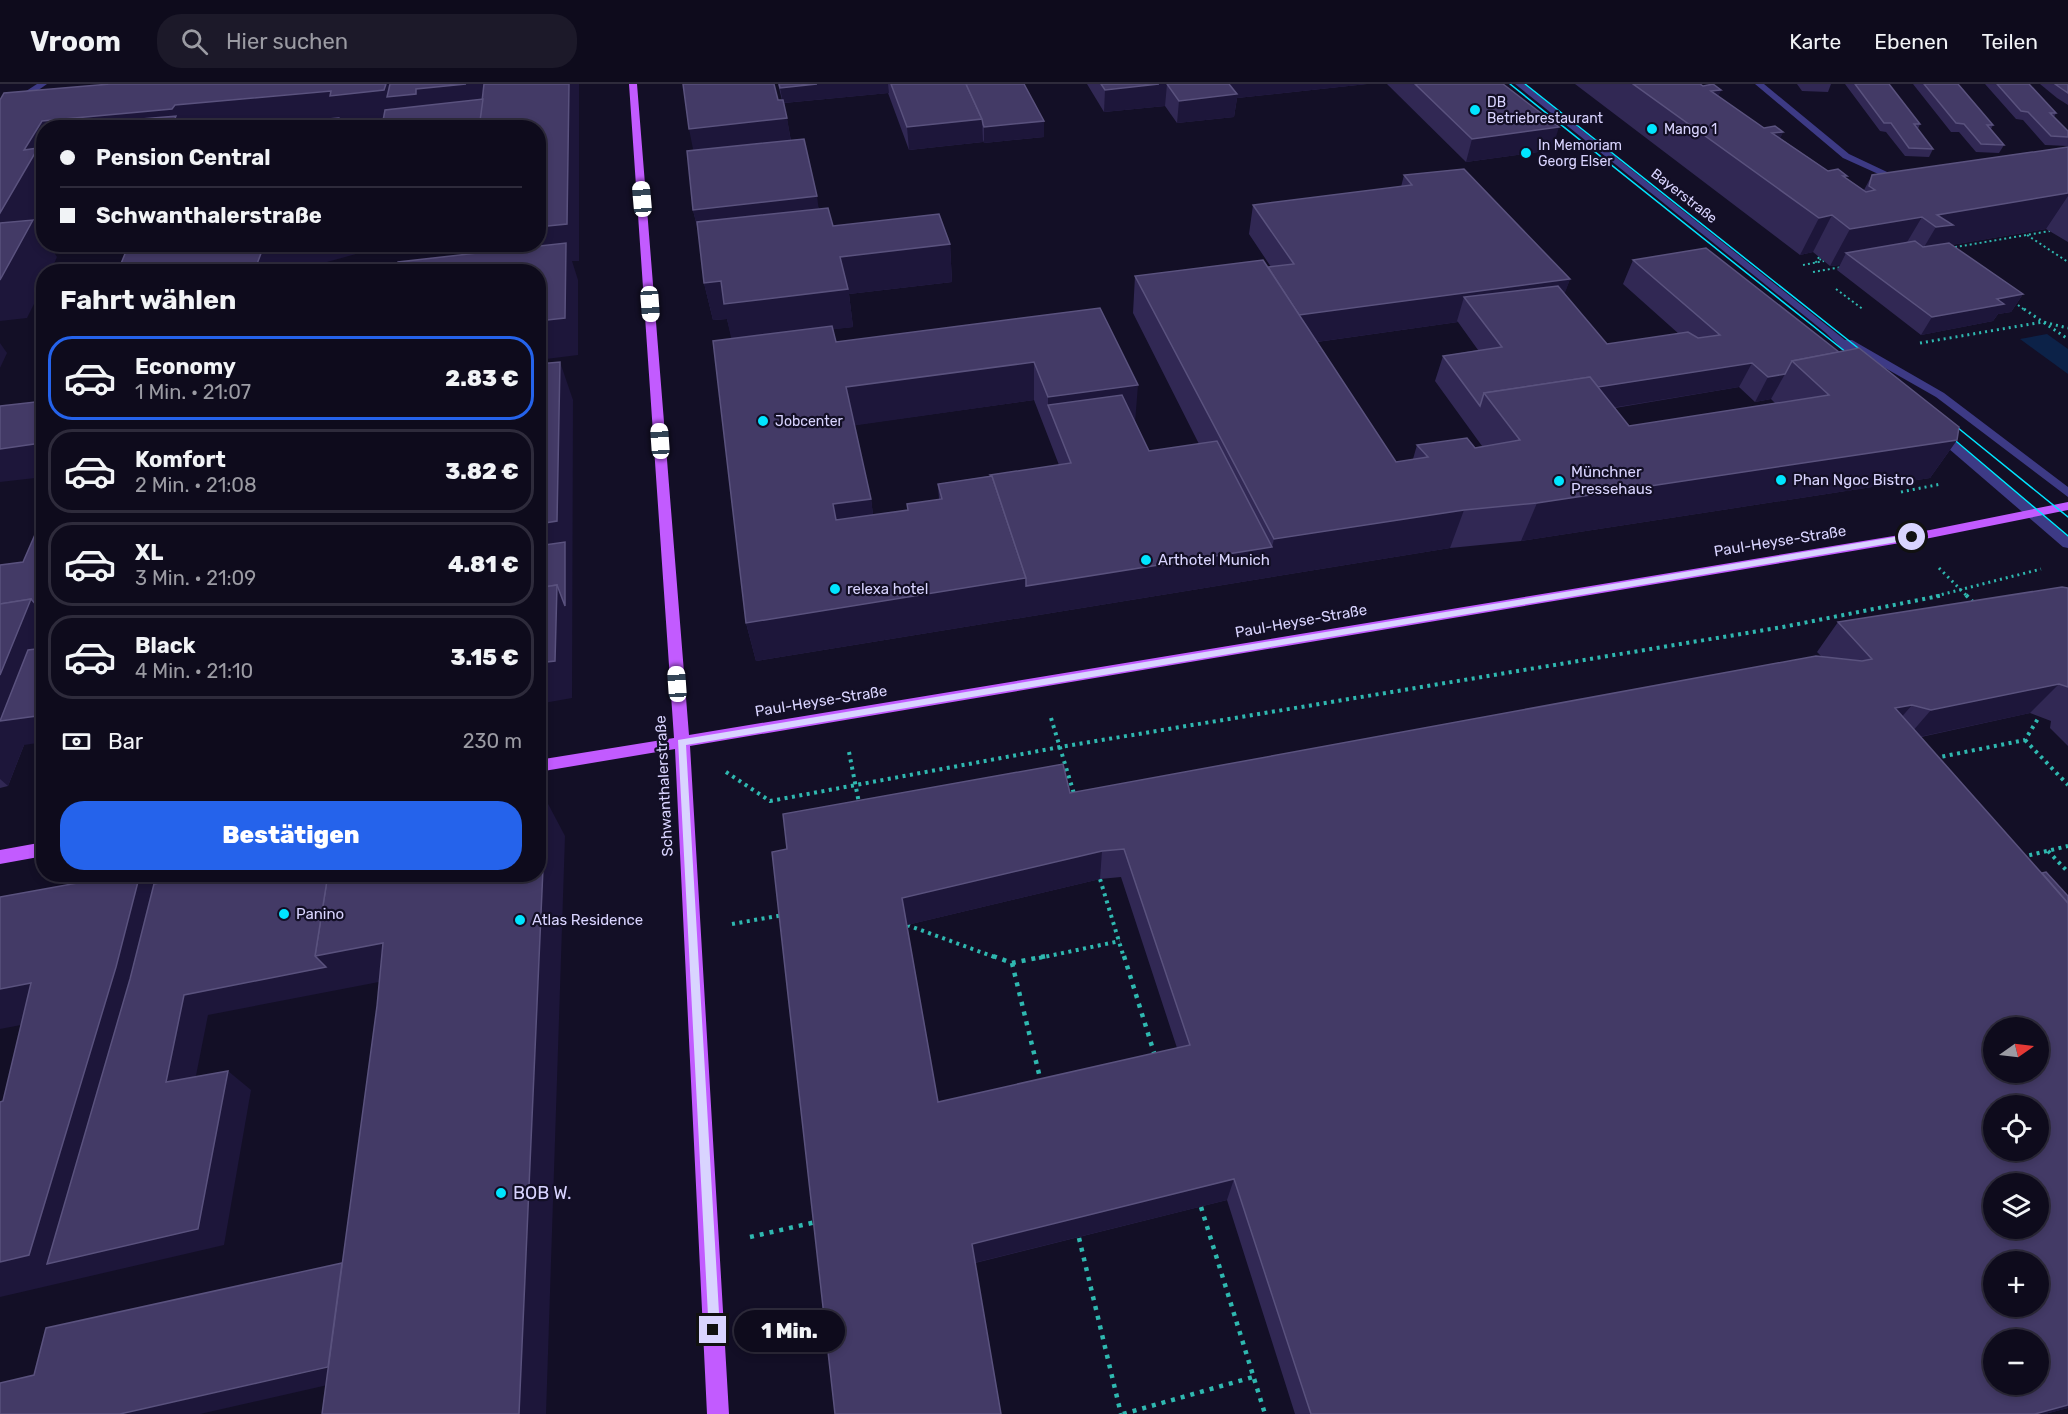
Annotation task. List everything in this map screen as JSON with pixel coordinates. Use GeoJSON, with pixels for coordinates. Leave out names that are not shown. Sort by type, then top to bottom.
{"type":"FeatureCollection","features":[{"type":"Feature","properties":{"kind":"main road","name":"Schwanthalerstraße"},"geometry":{"type":"LineString","coordinates":[[633,84],[681,742],[718,1414]]}},
{"type":"Feature","properties":{"kind":"main road","name":"Paul-Heyse-Straße"},"geometry":{"type":"LineString","coordinates":[[546,765],[1930,534],[2068,506]]}},
{"type":"Feature","properties":{"kind":"main road"},"geometry":{"type":"LineString","coordinates":[[0,856],[36,850]]}},
{"type":"Feature","properties":{"kind":"street"},"geometry":{"type":"LineString","coordinates":[[1,111],[43,84]]}},
{"type":"Feature","properties":{"kind":"street","name":"Bayerstraße"},"geometry":{"type":"LineString","coordinates":[[1519,84],[1830,331],[1873,374]]}},
{"type":"Feature","properties":{"kind":"street"},"geometry":{"type":"LineString","coordinates":[[1760,84],[1846,156],[1864,166],[1905,182]]}},
{"type":"Feature","properties":{"kind":"street"},"geometry":{"type":"LineString","coordinates":[[1,111],[26,108]]}},
{"type":"Feature","properties":{"kind":"street","name":"Bayerstraße"},"geometry":{"type":"LineString","coordinates":[[1830,331],[1940,395],[2068,493]]}},
{"type":"Feature","properties":{"kind":"street"},"geometry":{"type":"LineString","coordinates":[[1925,422],[2068,544]]}},
{"type":"Feature","properties":{"kind":"path"},"geometry":{"type":"LineString","coordinates":[[1940,250],[2050,231]]}},
{"type":"Feature","properties":{"kind":"path"},"geometry":{"type":"LineString","coordinates":[[2026,235],[2068,262]]}},
{"type":"Feature","properties":{"kind":"path"},"geometry":{"type":"LineString","coordinates":[[1803,265],[1821,259],[1816,262]]}},
{"type":"Feature","properties":{"kind":"path"},"geometry":{"type":"LineString","coordinates":[[1813,272],[1852,265]]}},
{"type":"Feature","properties":{"kind":"path"},"geometry":{"type":"LineString","coordinates":[[2006,296],[2068,339]]}},
{"type":"Feature","properties":{"kind":"path"},"geometry":{"type":"LineString","coordinates":[[1936,340],[2043,322],[2068,328]]}},
{"type":"Feature","properties":{"kind":"path"},"geometry":{"type":"LineString","coordinates":[[1901,492],[1947,483]]}},
{"type":"Feature","properties":{"kind":"path"},"geometry":{"type":"LineString","coordinates":[[1937,565],[1978,607]]}},
{"type":"Feature","properties":{"kind":"path"},"geometry":{"type":"LineString","coordinates":[[681,742],[770,801],[856,787],[1060,747],[1783,627],[1962,591],[2042,569]]}},
{"type":"Feature","properties":{"kind":"path"},"geometry":{"type":"LineString","coordinates":[[1040,683],[1076,799]]}},
{"type":"Feature","properties":{"kind":"path"},"geometry":{"type":"LineString","coordinates":[[842,716],[860,808]]}},
{"type":"Feature","properties":{"kind":"path"},"geometry":{"type":"LineString","coordinates":[[1926,760],[2025,740],[2038,717]]}},
{"type":"Feature","properties":{"kind":"path"},"geometry":{"type":"LineString","coordinates":[[2025,740],[2068,784]]}},
{"type":"Feature","properties":{"kind":"path"},"geometry":{"type":"LineString","coordinates":[[2013,859],[2068,846]]}},
{"type":"Feature","properties":{"kind":"path"},"geometry":{"type":"LineString","coordinates":[[2048,850],[2068,872]]}},
{"type":"Feature","properties":{"kind":"path"},"geometry":{"type":"LineString","coordinates":[[1100,879],[1157,1063]]}},
{"type":"Feature","properties":{"kind":"path"},"geometry":{"type":"LineString","coordinates":[[692,930],[784,915]]}},
{"type":"Feature","properties":{"kind":"path"},"geometry":{"type":"LineString","coordinates":[[907,925],[1012,963],[1120,940]]}},
{"type":"Feature","properties":{"kind":"path"},"geometry":{"type":"LineString","coordinates":[[1012,963],[1043,1088]]}},
{"type":"Feature","properties":{"kind":"path"},"geometry":{"type":"LineString","coordinates":[[1201,1207],[1265,1414]]}},
{"type":"Feature","properties":{"kind":"path"},"geometry":{"type":"LineString","coordinates":[[709,1246],[820,1221]]}},
{"type":"Feature","properties":{"kind":"path"},"geometry":{"type":"LineString","coordinates":[[1079,1238],[1122,1414],[1253,1377]]}},
{"type":"Feature","properties":{"kind":"water"},"geometry":{"type":"Polygon","coordinates":[[[2047,334],[2068,349],[2068,374],[2020,339],[2047,334]]]}},
{"type":"Feature","properties":{"kind":"building"},"geometry":{"type":"Polygon","coordinates":[[[110,84],[386,84],[384,90],[330,96],[331,91],[175,105],[172,109],[36,120],[36,131],[24,150],[36,148],[36,151],[0,213],[0,100],[4,93],[110,84]]]}},
{"type":"Feature","properties":{"kind":"building"},"geometry":{"type":"Polygon","coordinates":[[[390,84],[466,84],[416,89],[416,94],[387,97],[390,84]]]}},
{"type":"Feature","properties":{"kind":"building"},"geometry":{"type":"Polygon","coordinates":[[[484,84],[569,84],[567,224],[546,226],[546,120],[480,120],[484,84]]]}},
{"type":"Feature","properties":{"kind":"building"},"geometry":{"type":"Polygon","coordinates":[[[683,84],[774,84],[778,100],[783,100],[787,118],[689,129],[683,84]]]}},
{"type":"Feature","properties":{"kind":"building"},"geometry":{"type":"Polygon","coordinates":[[[779,84],[817,84],[780,88],[779,84]]]}},
{"type":"Feature","properties":{"kind":"building"},"geometry":{"type":"Polygon","coordinates":[[[891,84],[966,84],[982,119],[907,127],[891,84]]]}},
{"type":"Feature","properties":{"kind":"building"},"geometry":{"type":"Polygon","coordinates":[[[966,84],[1024,84],[1044,121],[984,127],[966,84]]]}},
{"type":"Feature","properties":{"kind":"building"},"geometry":{"type":"Polygon","coordinates":[[[1101,84],[1159,84],[1105,90],[1101,84]]]}},
{"type":"Feature","properties":{"kind":"building"},"geometry":{"type":"Polygon","coordinates":[[[1167,84],[1229,84],[1237,94],[1179,101],[1167,84]]]}},
{"type":"Feature","properties":{"kind":"building"},"geometry":{"type":"Polygon","coordinates":[[[1415,84],[1503,84],[1559,127],[1472,139],[1415,84]]]}},
{"type":"Feature","properties":{"kind":"building"},"geometry":{"type":"Polygon","coordinates":[[[1633,84],[1700,84],[1703,86],[1713,84],[1721,90],[1711,91],[1764,128],[1775,126],[1783,132],[1772,133],[1828,171],[1838,169],[1847,176],[1843,176],[1866,192],[1875,190],[1869,186],[1872,175],[2068,147],[2068,193],[1937,215],[1953,225],[1936,227],[1922,217],[1850,229],[1832,215],[1819,218],[1633,84]]]}},
{"type":"Feature","properties":{"kind":"building"},"geometry":{"type":"Polygon","coordinates":[[[1855,84],[1889,84],[1920,124],[1914,124],[1933,149],[1909,148],[1891,123],[1884,123],[1855,84]]]}},
{"type":"Feature","properties":{"kind":"building"},"geometry":{"type":"Polygon","coordinates":[[[1924,84],[1958,84],[1993,125],[1987,125],[2004,145],[1981,144],[1964,124],[1956,123],[1924,84]]]}},
{"type":"Feature","properties":{"kind":"building"},"geometry":{"type":"Polygon","coordinates":[[[1997,84],[2029,84],[2056,113],[2050,113],[2068,131],[2068,137],[2051,136],[2028,112],[2021,111],[1997,84]]]}},
{"type":"Feature","properties":{"kind":"building"},"geometry":{"type":"Polygon","coordinates":[[[2055,84],[2068,84],[2068,93],[2062,89],[2055,84]]]}},
{"type":"Feature","properties":{"kind":"building"},"geometry":{"type":"Polygon","coordinates":[[[483,99],[480,120],[383,120],[385,110],[483,99]]]}},
{"type":"Feature","properties":{"kind":"building"},"geometry":{"type":"Polygon","coordinates":[[[176,116],[174,120],[139,120],[176,116]]]}},
{"type":"Feature","properties":{"kind":"building"},"geometry":{"type":"Polygon","coordinates":[[[339,118],[340,120],[316,120],[339,118]]]}},
{"type":"Feature","properties":{"kind":"building"},"geometry":{"type":"Polygon","coordinates":[[[804,139],[817,196],[693,210],[687,151],[804,139]]]}},
{"type":"Feature","properties":{"kind":"building"},"geometry":{"type":"Polygon","coordinates":[[[1464,169],[1570,279],[1299,315],[1268,267],[1294,264],[1253,205],[1412,185],[1404,175],[1464,169]]]}},
{"type":"Feature","properties":{"kind":"building"},"geometry":{"type":"Polygon","coordinates":[[[828,208],[833,226],[939,214],[950,244],[840,257],[848,289],[724,304],[721,281],[704,283],[697,222],[828,208]]]}},
{"type":"Feature","properties":{"kind":"building"},"geometry":{"type":"Polygon","coordinates":[[[33,220],[0,280],[0,223],[33,220]]]}},
{"type":"Feature","properties":{"kind":"building"},"geometry":{"type":"Polygon","coordinates":[[[1915,241],[1923,247],[1949,243],[2023,294],[1997,299],[2004,304],[1932,317],[1846,253],[1915,241]]]}},
{"type":"Feature","properties":{"kind":"building"},"geometry":{"type":"Polygon","coordinates":[[[566,243],[565,318],[546,320],[546,264],[398,264],[398,262],[486,252],[546,252],[546,245],[566,243]]]}},
{"type":"Feature","properties":{"kind":"building"},"geometry":{"type":"Polygon","coordinates":[[[1706,248],[1839,352],[1792,361],[1785,374],[1768,377],[1752,363],[1598,387],[1590,377],[1484,393],[1480,406],[1443,356],[1502,347],[1464,297],[1558,286],[1607,344],[1688,332],[1698,338],[1720,335],[1633,260],[1706,248]]]}},
{"type":"Feature","properties":{"kind":"building"},"geometry":{"type":"Polygon","coordinates":[[[126,252],[262,252],[257,264],[121,264],[126,252]]]}},
{"type":"Feature","properties":{"kind":"building"},"geometry":{"type":"Polygon","coordinates":[[[1263,260],[1396,462],[1428,457],[1417,445],[1467,438],[1475,448],[1520,440],[1484,393],[1590,377],[1629,426],[1829,395],[1792,361],[1859,348],[1959,427],[1957,440],[1537,503],[1464,510],[1274,539],[1135,276],[1263,260]]]}},
{"type":"Feature","properties":{"kind":"building"},"geometry":{"type":"Polygon","coordinates":[[[1100,308],[1138,385],[1048,397],[1034,362],[846,387],[871,499],[833,504],[836,520],[908,510],[907,504],[942,499],[938,484],[992,476],[1026,578],[746,623],[713,341],[832,326],[836,342],[1100,308]]]}},
{"type":"Feature","properties":{"kind":"building"},"geometry":{"type":"Polygon","coordinates":[[[560,362],[557,521],[546,523],[546,363],[560,362]]]}},
{"type":"Feature","properties":{"kind":"building"},"geometry":{"type":"Polygon","coordinates":[[[1122,395],[1149,451],[1217,441],[1272,547],[1026,586],[1026,578],[990,475],[1071,463],[1048,405],[1122,395]]]}},
{"type":"Feature","properties":{"kind":"building"},"geometry":{"type":"Polygon","coordinates":[[[36,402],[36,444],[0,449],[0,406],[36,402]]]}},
{"type":"Feature","properties":{"kind":"building"},"geometry":{"type":"Polygon","coordinates":[[[36,532],[36,605],[31,599],[0,604],[0,565],[23,562],[36,532]]]}},
{"type":"Feature","properties":{"kind":"building"},"geometry":{"type":"Polygon","coordinates":[[[565,542],[565,606],[557,585],[546,587],[546,545],[565,542]]]}},
{"type":"Feature","properties":{"kind":"building"},"geometry":{"type":"Polygon","coordinates":[[[557,585],[555,661],[546,662],[546,587],[557,585]]]}},
{"type":"Feature","properties":{"kind":"building"},"geometry":{"type":"Polygon","coordinates":[[[2062,587],[2068,588],[2068,687],[2059,684],[1931,710],[1912,705],[1895,708],[2068,903],[2068,1405],[2035,1414],[1311,1414],[1234,1179],[972,1244],[1001,1414],[835,1414],[772,852],[787,849],[783,814],[1063,764],[1070,793],[1816,656],[1862,661],[1872,659],[1838,622],[2062,587]],[[1124,849],[1102,851],[902,898],[938,1102],[1190,1045],[1124,849]]]}},
{"type":"Feature","properties":{"kind":"building"},"geometry":{"type":"Polygon","coordinates":[[[31,599],[0,675],[0,604],[31,599]]]}},
{"type":"Feature","properties":{"kind":"building"},"geometry":{"type":"Polygon","coordinates":[[[36,649],[36,716],[0,721],[28,650],[36,649]]]}},
{"type":"Feature","properties":{"kind":"building"},"geometry":{"type":"Polygon","coordinates":[[[2046,872],[2068,896],[2068,903],[2042,873],[2046,872]]]}},
{"type":"Feature","properties":{"kind":"building"},"geometry":{"type":"Polygon","coordinates":[[[83,882],[138,882],[116,967],[29,1255],[0,1262],[0,1102],[3,1101],[31,983],[0,989],[0,897],[83,882]]]}},
{"type":"Feature","properties":{"kind":"building"},"geometry":{"type":"Polygon","coordinates":[[[165,882],[327,882],[315,956],[326,967],[184,995],[166,1082],[228,1071],[198,1229],[47,1264],[130,979],[154,884],[165,882]]]}},
{"type":"Feature","properties":{"kind":"building"},"geometry":{"type":"Polygon","coordinates":[[[327,882],[542,882],[519,1414],[322,1414],[377,1006],[383,943],[315,956],[327,882]]]}},
{"type":"Feature","properties":{"kind":"building"},"geometry":{"type":"Polygon","coordinates":[[[342,1263],[328,1367],[120,1414],[0,1414],[0,1383],[34,1375],[46,1328],[342,1263]]]}},
{"type":"Feature","properties":{"kind":"tram line"},"geometry":{"type":"LineString","coordinates":[[1510,84],[1857,361]]}},
{"type":"Feature","properties":{"kind":"tram line"},"geometry":{"type":"LineString","coordinates":[[1525,84],[1872,359]]}},
{"type":"Feature","properties":{"kind":"tram line"},"geometry":{"type":"LineString","coordinates":[[1947,419],[2068,517]]}},
{"type":"Feature","properties":{"kind":"tram line"},"geometry":{"type":"LineString","coordinates":[[1944,431],[2068,536]]}},
{"type":"Feature","properties":{"kind":"place","name":"DB Betriebrestaurant"},"geometry":{"type":"Point","coordinates":[1475,110]}},
{"type":"Feature","properties":{"kind":"place","name":"Mango 1"},"geometry":{"type":"Point","coordinates":[1652,129]}},
{"type":"Feature","properties":{"kind":"place","name":"In Memoriam Georg Elser"},"geometry":{"type":"Point","coordinates":[1526,153]}},
{"type":"Feature","properties":{"kind":"place","name":"Jobcenter"},"geometry":{"type":"Point","coordinates":[763,421]}},
{"type":"Feature","properties":{"kind":"place","name":"Phan Ngoc Bistro"},"geometry":{"type":"Point","coordinates":[1781,480]}},
{"type":"Feature","properties":{"kind":"place","name":"Münchner Pressehaus"},"geometry":{"type":"Point","coordinates":[1559,481]}},
{"type":"Feature","properties":{"kind":"place","name":"Arthotel Munich"},"geometry":{"type":"Point","coordinates":[1146,560]}},
{"type":"Feature","properties":{"kind":"place","name":"relexa hotel"},"geometry":{"type":"Point","coordinates":[835,589]}},
{"type":"Feature","properties":{"kind":"place","name":"Panino"},"geometry":{"type":"Point","coordinates":[284,914]}},
{"type":"Feature","properties":{"kind":"place","name":"Atlas Residence"},"geometry":{"type":"Point","coordinates":[520,920]}},
{"type":"Feature","properties":{"kind":"place","name":"BOB W."},"geometry":{"type":"Point","coordinates":[501,1193]}},
{"type":"Feature","properties":{"kind":"route"},"geometry":{"type":"LineString","coordinates":[[713,1330],[681,742],[1912,537]]}}]}
